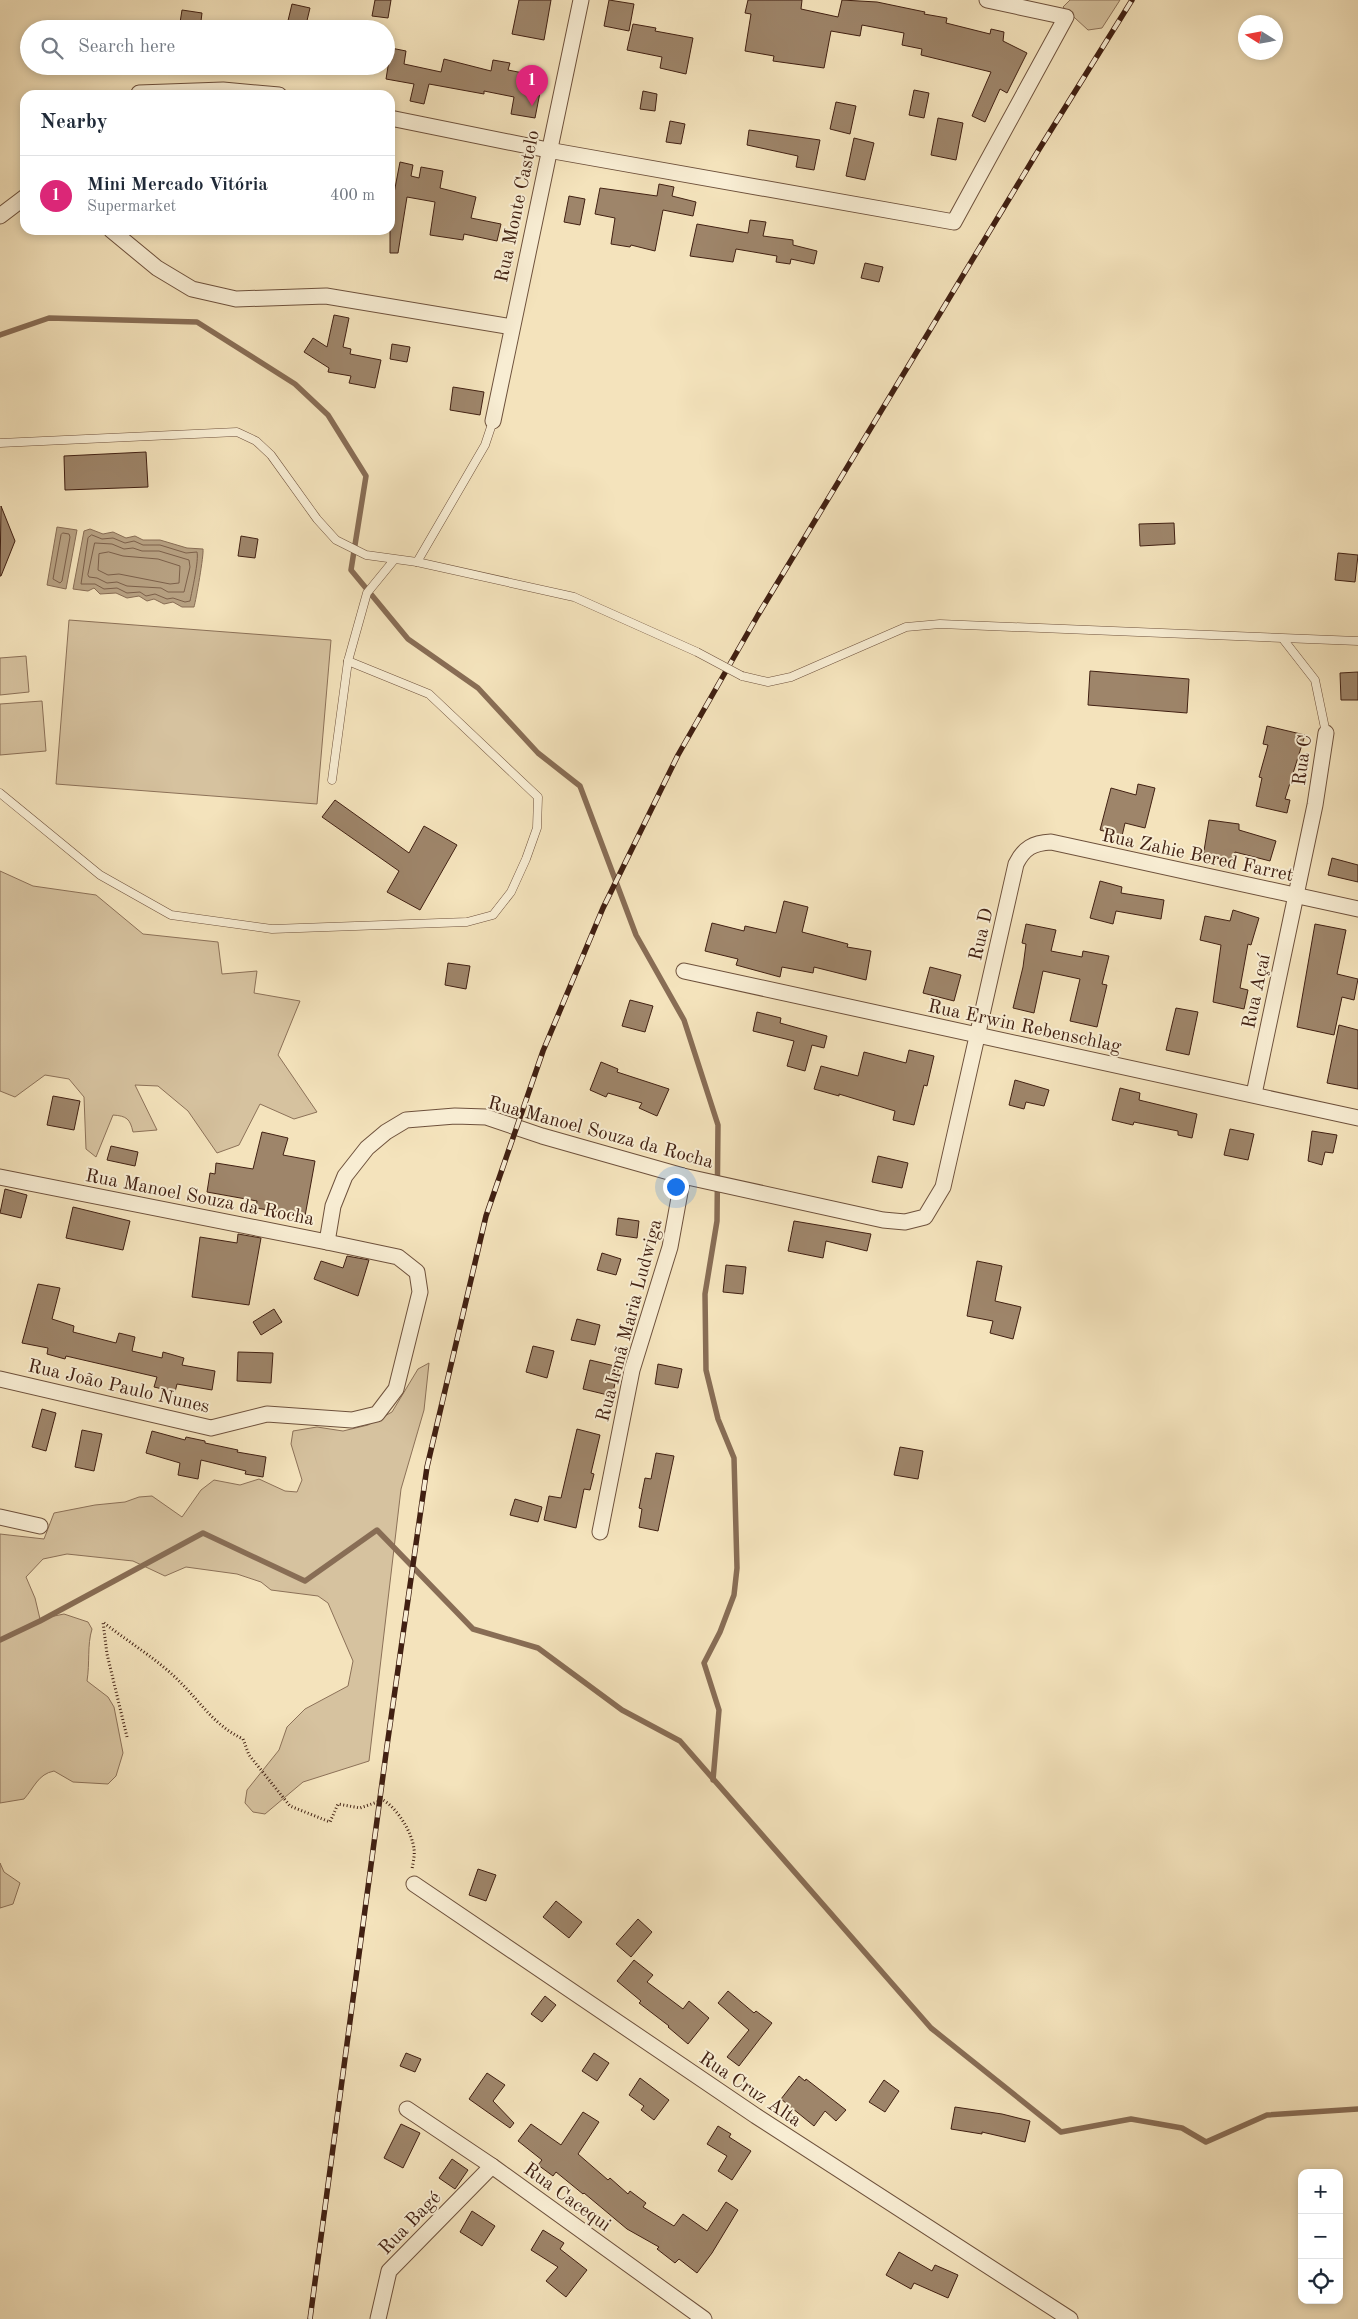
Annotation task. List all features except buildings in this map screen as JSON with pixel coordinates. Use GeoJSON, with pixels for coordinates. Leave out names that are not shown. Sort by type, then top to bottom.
{"type":"FeatureCollection","features":[{"type":"Feature","properties":{"kind":"street","name":"Rua Monte Castelo"},"geometry":{"type":"LineString","coordinates":[[493,421],[548,150],[581,0]]}},
{"type":"Feature","properties":{"kind":"street"},"geometry":{"type":"LineString","coordinates":[[395,119],[548,150],[954,222],[1066,17],[986,0]]}},
{"type":"Feature","properties":{"kind":"street"},"geometry":{"type":"LineString","coordinates":[[0,216],[20,201]]}},
{"type":"Feature","properties":{"kind":"street"},"geometry":{"type":"LineString","coordinates":[[117,235],[157,268],[192,289],[236,299],[326,296],[512,327]]}},
{"type":"Feature","properties":{"kind":"street","name":"Rua C"},"geometry":{"type":"LineString","coordinates":[[1296,895],[1315,805],[1326,733]]}},
{"type":"Feature","properties":{"kind":"street","name":"Rua Zahie Bered Farret"},"geometry":{"type":"LineString","coordinates":[[1030,846],[1051,842],[1358,909]]}},
{"type":"Feature","properties":{"kind":"street","name":"Rua D"},"geometry":{"type":"LineString","coordinates":[[978,1035],[1016,864],[1021,853],[1030,846]]}},
{"type":"Feature","properties":{"kind":"street","name":"Rua Açaí"},"geometry":{"type":"LineString","coordinates":[[1254,1094],[1296,895]]}},
{"type":"Feature","properties":{"kind":"street","name":"Rua Erwin Rebenschlag"},"geometry":{"type":"LineString","coordinates":[[684,972],[1358,1118]]}},
{"type":"Feature","properties":{"kind":"street","name":"Rua Manoel Souza da Rocha"},"geometry":{"type":"LineString","coordinates":[[0,1177],[326,1242],[333,1206],[345,1176],[367,1148],[386,1132],[406,1120],[455,1116],[486,1117],[542,1136],[683,1176],[883,1220],[904,1222],[925,1216],[943,1187],[978,1035]]}},
{"type":"Feature","properties":{"kind":"street","name":"Rua Irmã Maria Ludwiga"},"geometry":{"type":"LineString","coordinates":[[600,1532],[632,1370],[670,1247],[683,1176]]}},
{"type":"Feature","properties":{"kind":"street","name":"Rua João Paulo Nunes"},"geometry":{"type":"LineString","coordinates":[[0,1378],[211,1428],[267,1414],[352,1420],[377,1414],[396,1389],[420,1292],[417,1272],[398,1257],[326,1242]]}},
{"type":"Feature","properties":{"kind":"street"},"geometry":{"type":"LineString","coordinates":[[0,1517],[40,1526]]}},
{"type":"Feature","properties":{"kind":"street","name":"Rua Cruz Alta"},"geometry":{"type":"LineString","coordinates":[[414,1884],[756,2116],[1070,2319]]}},
{"type":"Feature","properties":{"kind":"street","name":"Rua Cacequi"},"geometry":{"type":"LineString","coordinates":[[407,2109],[492,2166],[702,2318]]}},
{"type":"Feature","properties":{"kind":"street","name":"Rua Bagé"},"geometry":{"type":"LineString","coordinates":[[378,2319],[389,2271],[492,2166]]}},
{"type":"Feature","properties":{"kind":"lane"},"geometry":{"type":"LineString","coordinates":[[417,562],[485,445],[493,421]]}},
{"type":"Feature","properties":{"kind":"lane"},"geometry":{"type":"LineString","coordinates":[[0,443],[237,432],[256,441],[271,455],[317,519],[336,540],[366,555],[417,562],[574,597],[697,652],[742,676],[768,682],[791,677],[906,627],[940,624],[1358,641]]}},
{"type":"Feature","properties":{"kind":"lane"},"geometry":{"type":"LineString","coordinates":[[332,780],[348,661],[367,593],[394,560]]}},
{"type":"Feature","properties":{"kind":"lane","name":"Rua C"},"geometry":{"type":"LineString","coordinates":[[1283,639],[1316,680],[1326,733]]}},
{"type":"Feature","properties":{"kind":"lane"},"geometry":{"type":"LineString","coordinates":[[0,793],[100,875],[171,914],[272,929],[467,922],[492,915],[511,892],[526,859],[537,828],[538,797],[429,694],[348,661]]}},
{"type":"Feature","properties":{"kind":"path"},"geometry":{"type":"LineString","coordinates":[[127,1737],[107,1654],[103,1622],[180,1682],[214,1721],[228,1732],[243,1740],[249,1755],[290,1806],[330,1822],[338,1804],[360,1808],[383,1800],[391,1805],[409,1834],[414,1850],[411,1875],[414,1884]]}},
{"type":"Feature","properties":{"kind":"shaded area"},"geometry":{"type":"Polygon","coordinates":[[[1070,0],[1120,0],[1102,28],[1088,30],[1063,7],[1070,0]]]}},
{"type":"Feature","properties":{"kind":"shaded area"},"geometry":{"type":"Polygon","coordinates":[[[69,620],[331,640],[317,804],[56,784],[69,620]]]}},
{"type":"Feature","properties":{"kind":"shaded area"},"geometry":{"type":"Polygon","coordinates":[[[26,656],[29,692],[0,695],[0,658],[26,656]]]}},
{"type":"Feature","properties":{"kind":"shaded area"},"geometry":{"type":"Polygon","coordinates":[[[42,701],[46,751],[0,755],[0,704],[42,701]]]}},
{"type":"Feature","properties":{"kind":"shaded area"},"geometry":{"type":"Polygon","coordinates":[[[0,871],[33,886],[96,895],[143,934],[218,942],[222,974],[257,971],[254,993],[300,1001],[278,1055],[317,1112],[294,1119],[260,1104],[239,1145],[217,1153],[188,1111],[158,1086],[135,1085],[157,1130],[133,1132],[131,1124],[127,1119],[122,1116],[113,1115],[96,1157],[86,1149],[84,1097],[69,1079],[45,1075],[15,1097],[0,1091],[0,871]]]}},
{"type":"Feature","properties":{"kind":"shaded area"},"geometry":{"type":"Polygon","coordinates":[[[429,1363],[424,1410],[401,1489],[369,1761],[303,1782],[265,1814],[253,1812],[245,1803],[247,1790],[279,1750],[287,1727],[305,1709],[348,1686],[353,1661],[328,1603],[318,1596],[271,1590],[261,1582],[237,1574],[186,1567],[165,1576],[133,1561],[67,1554],[43,1559],[26,1577],[35,1598],[40,1619],[64,1614],[88,1622],[92,1629],[87,1681],[108,1697],[114,1707],[123,1753],[116,1776],[108,1784],[73,1782],[54,1771],[40,1778],[24,1799],[0,1803],[0,1534],[44,1539],[54,1513],[95,1505],[125,1502],[139,1497],[152,1496],[182,1517],[201,1490],[214,1480],[240,1485],[259,1479],[285,1491],[297,1492],[302,1480],[291,1444],[293,1431],[317,1427],[343,1431],[368,1425],[392,1412],[418,1369],[429,1363]]]}},
{"type":"Feature","properties":{"kind":"shaded area"},"geometry":{"type":"Polygon","coordinates":[[[0,1863],[4,1872],[20,1883],[13,1904],[0,1908],[0,1863]]]}},
{"type":"Feature","properties":{"kind":"water"},"geometry":{"type":"Polygon","coordinates":[[[57,527],[77,530],[66,589],[47,585],[57,527]]]}},
{"type":"Feature","properties":{"kind":"water"},"geometry":{"type":"Polygon","coordinates":[[[90,529],[103,534],[113,532],[126,538],[135,536],[143,540],[160,540],[187,548],[203,549],[194,607],[182,607],[173,602],[164,604],[154,599],[147,601],[139,596],[127,598],[116,593],[100,594],[94,588],[88,591],[73,589],[84,531],[90,529]]]}},
{"type":"Feature","properties":{"kind":"waterway"},"geometry":{"type":"LineString","coordinates":[[0,335],[49,318],[197,322],[295,384],[328,415],[366,476],[351,570],[408,639],[478,688],[538,753],[580,786],[636,935],[684,1020],[718,1125],[717,1221],[705,1294],[706,1370],[718,1419],[734,1458],[737,1568],[734,1595],[720,1632],[704,1663],[719,1710],[713,1780]]}},
{"type":"Feature","properties":{"kind":"waterway"},"geometry":{"type":"LineString","coordinates":[[0,1640],[40,1621],[203,1533],[305,1581],[377,1530],[473,1629],[538,1648],[622,1710],[680,1741],[931,2028],[1061,2132],[1131,2119],[1182,2128],[1206,2142],[1267,2115],[1358,2109]]}},
{"type":"Feature","properties":{"kind":"railway"},"geometry":{"type":"LineString","coordinates":[[310,2319],[387,1746],[427,1467],[486,1216],[543,1051],[603,908],[678,755],[758,615],[1038,151],[1132,0]]}},
{"type":"Feature","properties":{"kind":"place","name":"Mini Mercado Vitória"},"geometry":{"type":"Point","coordinates":[532,106]}}]}
